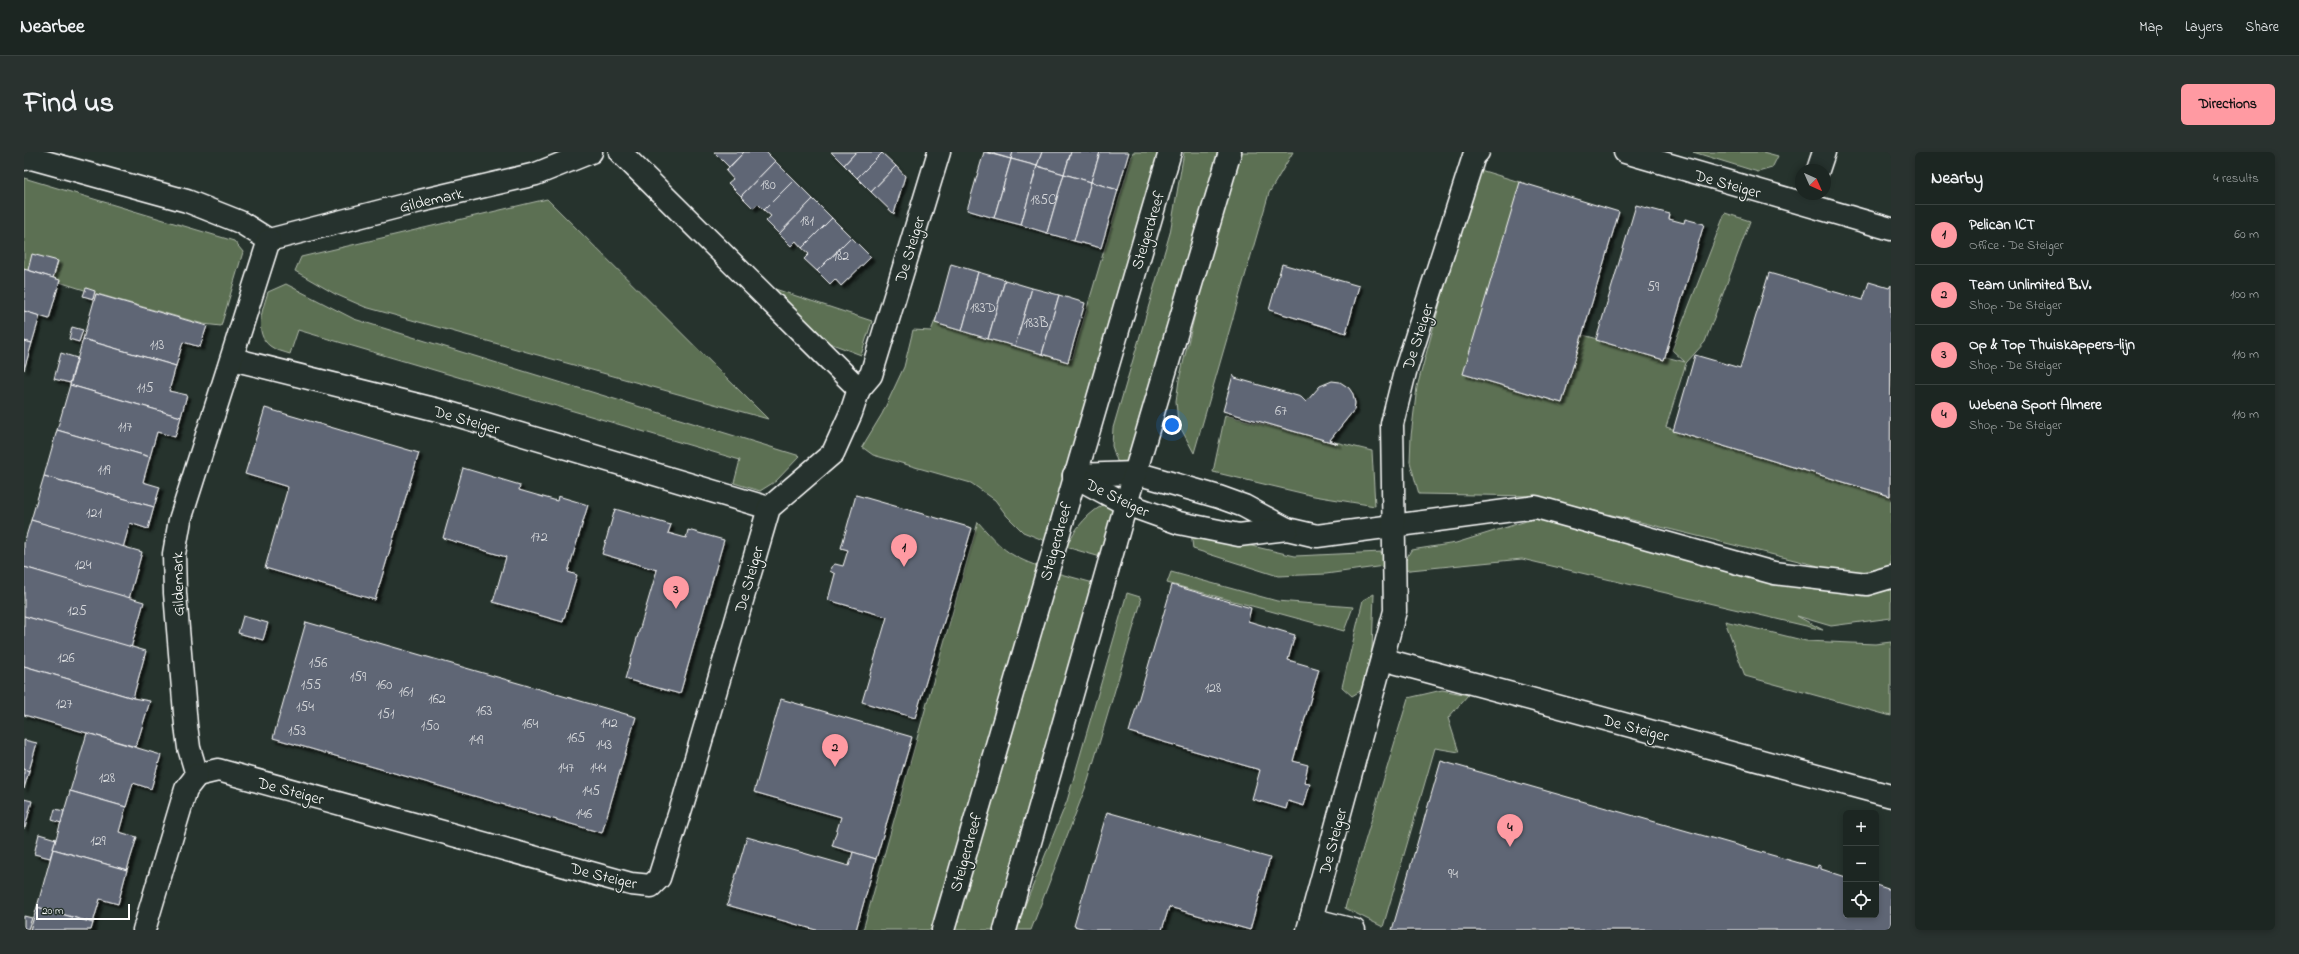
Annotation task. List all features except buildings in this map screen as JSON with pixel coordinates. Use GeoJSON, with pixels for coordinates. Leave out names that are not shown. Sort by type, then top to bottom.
{"type":"FeatureCollection","features":[{"type":"Feature","properties":{"kind":"street","name":"Gildemark"},"geometry":{"type":"LineString","coordinates":[[197,775],[189,748],[186,725],[175,593],[174,554],[180,520],[270,240],[420,201],[536,174],[591,152]]}},
{"type":"Feature","properties":{"kind":"street"},"geometry":{"type":"LineString","coordinates":[[620,152],[859,389]]}},
{"type":"Feature","properties":{"kind":"street","name":"De Steiger"},"geometry":{"type":"LineString","coordinates":[[197,775],[218,770],[631,884],[652,886],[659,878],[684,799],[769,508],[833,453],[851,413],[859,389],[871,375],[939,152]]}},
{"type":"Feature","properties":{"kind":"street","name":"Steigerdreef"},"geometry":{"type":"LineString","coordinates":[[943,930],[1074,475],[1170,152]]}},
{"type":"Feature","properties":{"kind":"street"},"geometry":{"type":"LineString","coordinates":[[1005,930],[1126,504],[1230,152]]}},
{"type":"Feature","properties":{"kind":"street","name":"De Steiger"},"geometry":{"type":"LineString","coordinates":[[1309,924],[1395,611],[1392,424],[1405,372],[1474,156],[1478,152]]}},
{"type":"Feature","properties":{"kind":"street","name":"De Steiger"},"geometry":{"type":"LineString","coordinates":[[1625,152],[1809,204],[1891,229]]}},
{"type":"Feature","properties":{"kind":"street"},"geometry":{"type":"LineString","coordinates":[[1820,164],[1824,152]]}},
{"type":"Feature","properties":{"kind":"street"},"geometry":{"type":"LineString","coordinates":[[24,159],[31,158],[187,201],[240,222],[270,240]]}},
{"type":"Feature","properties":{"kind":"street","name":"De Steiger"},"geometry":{"type":"LineString","coordinates":[[232,359],[446,412],[769,508]]}},
{"type":"Feature","properties":{"kind":"street","name":"De Steiger"},"geometry":{"type":"LineString","coordinates":[[1074,475],[1136,473],[1244,506],[1287,529],[1318,536],[1536,507],[1774,573],[1867,584],[1891,577]]}},
{"type":"Feature","properties":{"kind":"street","name":"De Steiger"},"geometry":{"type":"LineString","coordinates":[[1074,475],[1126,504],[1179,523],[1239,535],[1287,529]]}},
{"type":"Feature","properties":{"kind":"street","name":"De Steiger"},"geometry":{"type":"LineString","coordinates":[[1382,658],[1891,796]]}},
{"type":"Feature","properties":{"kind":"street"},"geometry":{"type":"LineString","coordinates":[[144,930],[186,789],[197,775]]}},
{"type":"Feature","properties":{"kind":"street"},"geometry":{"type":"LineString","coordinates":[[1309,924],[1354,930]]}},
{"type":"Feature","properties":{"kind":"green space"},"geometry":{"type":"Polygon","coordinates":[[[1133,152],[1161,152],[1048,542],[1023,532],[1007,516],[995,500],[971,483],[873,455],[862,447],[882,414],[904,367],[913,330],[931,331],[936,318],[1072,359],[1133,152]]]}},
{"type":"Feature","properties":{"kind":"green space"},"geometry":{"type":"Polygon","coordinates":[[[1184,152],[1224,152],[1135,457],[1125,464],[1117,461],[1112,446],[1113,428],[1170,233],[1184,152]]]}},
{"type":"Feature","properties":{"kind":"green space"},"geometry":{"type":"Polygon","coordinates":[[[1241,152],[1293,152],[1269,193],[1194,453],[1178,423],[1176,401],[1179,380],[1203,281],[1241,152]]]}},
{"type":"Feature","properties":{"kind":"green space"},"geometry":{"type":"Polygon","coordinates":[[[1693,152],[1763,152],[1778,156],[1772,168],[1758,172],[1693,152]]]}},
{"type":"Feature","properties":{"kind":"green space"},"geometry":{"type":"Polygon","coordinates":[[[1477,169],[1523,183],[1558,394],[1583,335],[1685,362],[1672,350],[1725,213],[1750,221],[1705,342],[1686,363],[1666,427],[1890,496],[1891,492],[1891,566],[1861,572],[1835,570],[1535,496],[1419,494],[1410,462],[1411,436],[1417,387],[1477,169]]]}},
{"type":"Feature","properties":{"kind":"green space"},"geometry":{"type":"Polygon","coordinates":[[[24,178],[234,241],[243,252],[221,326],[203,324],[94,293],[24,271],[24,178]]]}},
{"type":"Feature","properties":{"kind":"green space"},"geometry":{"type":"Polygon","coordinates":[[[547,199],[768,419],[365,307],[335,294],[295,271],[301,257],[547,199]]]}},
{"type":"Feature","properties":{"kind":"green space"},"geometry":{"type":"Polygon","coordinates":[[[286,284],[354,319],[800,456],[776,481],[760,491],[734,483],[740,460],[298,330],[290,354],[280,351],[270,346],[265,341],[262,334],[261,320],[268,292],[286,284]]]}},
{"type":"Feature","properties":{"kind":"green space"},"geometry":{"type":"Polygon","coordinates":[[[772,288],[872,321],[861,355],[819,339],[772,288]]]}},
{"type":"Feature","properties":{"kind":"green space"},"geometry":{"type":"Polygon","coordinates":[[[1225,415],[1372,451],[1375,506],[1314,496],[1213,472],[1225,415]]]}},
{"type":"Feature","properties":{"kind":"green space"},"geometry":{"type":"Polygon","coordinates":[[[1109,502],[1115,505],[1104,558],[1066,547],[1083,521],[1095,510],[1109,502]]]}},
{"type":"Feature","properties":{"kind":"green space"},"geometry":{"type":"Polygon","coordinates":[[[1536,518],[1862,596],[1891,588],[1891,618],[1831,626],[1797,616],[1823,630],[1522,559],[1400,571],[1411,550],[1456,543],[1536,518]]]}},
{"type":"Feature","properties":{"kind":"green space"},"geometry":{"type":"Polygon","coordinates":[[[978,522],[1005,550],[1020,559],[1040,567],[935,930],[863,930],[978,522]]]}},
{"type":"Feature","properties":{"kind":"green space"},"geometry":{"type":"Polygon","coordinates":[[[1191,532],[1295,556],[1382,552],[1384,566],[1326,574],[1278,576],[1193,549],[1191,532]]]}},
{"type":"Feature","properties":{"kind":"green space"},"geometry":{"type":"Polygon","coordinates":[[[1171,572],[1277,601],[1353,607],[1344,631],[1167,583],[1171,572]]]}},
{"type":"Feature","properties":{"kind":"green space"},"geometry":{"type":"Polygon","coordinates":[[[1057,573],[1097,584],[997,930],[954,930],[1057,573]]]}},
{"type":"Feature","properties":{"kind":"green space"},"geometry":{"type":"Polygon","coordinates":[[[1127,593],[1140,597],[1141,602],[1088,781],[1031,930],[1015,930],[1067,801],[1127,593]]]}},
{"type":"Feature","properties":{"kind":"green space"},"geometry":{"type":"Polygon","coordinates":[[[1374,594],[1372,650],[1362,690],[1352,696],[1342,687],[1363,600],[1374,594]]]}},
{"type":"Feature","properties":{"kind":"green space"},"geometry":{"type":"Polygon","coordinates":[[[1725,621],[1806,641],[1875,644],[1891,642],[1891,716],[1745,676],[1725,621]]]}},
{"type":"Feature","properties":{"kind":"green space"},"geometry":{"type":"Polygon","coordinates":[[[1442,690],[1468,695],[1448,718],[1459,752],[1435,748],[1383,927],[1345,908],[1408,698],[1442,690]]]}},
{"type":"Feature","properties":{"kind":"place","name":"Pelican ICT"},"geometry":{"type":"Point","coordinates":[904,567]}},
{"type":"Feature","properties":{"kind":"place","name":"Op & Top Thuiskappers-lijn"},"geometry":{"type":"Point","coordinates":[676,609]}},
{"type":"Feature","properties":{"kind":"place","name":"Team Unlimited B.V."},"geometry":{"type":"Point","coordinates":[835,767]}},
{"type":"Feature","properties":{"kind":"place","name":"Webena Sport Almere"},"geometry":{"type":"Point","coordinates":[1510,847]}}]}
